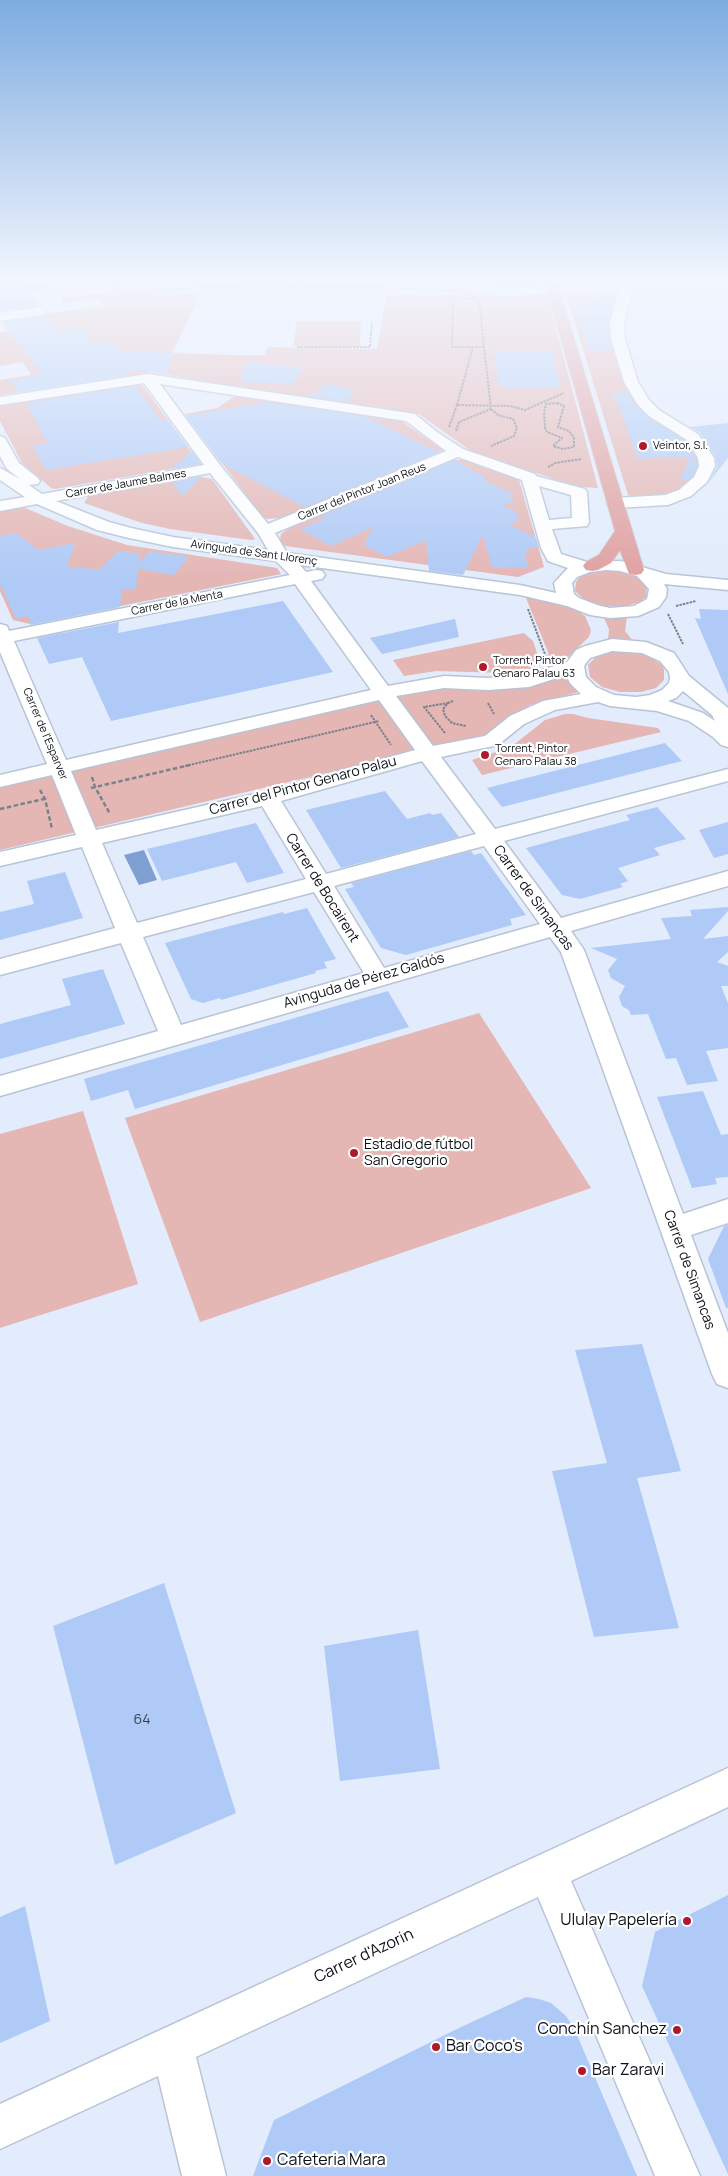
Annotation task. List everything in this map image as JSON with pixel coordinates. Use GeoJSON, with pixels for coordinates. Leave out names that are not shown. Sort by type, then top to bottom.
{"type":"FeatureCollection","features":[{"type":"Feature","properties":{"kind":"main road"},"geometry":{"type":"LineString","coordinates":[[580,381],[622,532],[640,572]]}},
{"type":"Feature","properties":{"kind":"main road"},"geometry":{"type":"LineString","coordinates":[[590,566],[605,559],[622,532]]}},
{"type":"Feature","properties":{"kind":"street"},"geometry":{"type":"LineString","coordinates":[[0,401],[132,381]]}},
{"type":"Feature","properties":{"kind":"street","name":"Carrer de Simancas"},"geometry":{"type":"LineString","coordinates":[[150,381],[214,468],[265,531],[281,557],[297,571],[300,579],[572,950],[728,1374]]}},
{"type":"Feature","properties":{"kind":"street"},"geometry":{"type":"LineString","coordinates":[[165,381],[410,417],[432,435],[458,452],[529,477],[549,548],[554,557],[568,563],[590,566],[607,565],[665,579],[726,588]]}},
{"type":"Feature","properties":{"kind":"street"},"geometry":{"type":"LineString","coordinates":[[615,503],[668,500],[685,494],[701,479],[707,466],[706,458],[693,437],[654,413],[643,402],[631,381]]}},
{"type":"Feature","properties":{"kind":"street"},"geometry":{"type":"LineString","coordinates":[[0,441],[13,466],[46,498]]}},
{"type":"Feature","properties":{"kind":"street","name":"Carrer del Pintor Joan Reus"},"geometry":{"type":"LineString","coordinates":[[265,531],[458,452]]}},
{"type":"Feature","properties":{"kind":"street","name":"Carrer de Jaume Balmes"},"geometry":{"type":"LineString","coordinates":[[0,506],[214,468]]}},
{"type":"Feature","properties":{"kind":"street","name":"Avinguda de Sant Llorenç"},"geometry":{"type":"LineString","coordinates":[[0,473],[82,519],[129,533],[173,542],[522,590],[573,602],[597,630]]}},
{"type":"Feature","properties":{"kind":"street"},"geometry":{"type":"LineString","coordinates":[[530,481],[542,481],[579,492],[581,522],[544,525]]}},
{"type":"Feature","properties":{"kind":"street"},"geometry":{"type":"LineString","coordinates":[[573,602],[566,596],[563,582],[571,573],[590,566]]}},
{"type":"Feature","properties":{"kind":"street","name":"Carrer de la Menta"},"geometry":{"type":"LineString","coordinates":[[1,635],[300,579],[353,567]]}},
{"type":"Feature","properties":{"kind":"street"},"geometry":{"type":"LineString","coordinates":[[640,572],[654,582],[658,589],[633,626],[637,637],[646,648]]}},
{"type":"Feature","properties":{"kind":"street","name":"Avinguda de Sant Llorenç"},"geometry":{"type":"LineString","coordinates":[[522,590],[563,582]]}},
{"type":"Feature","properties":{"kind":"street"},"geometry":{"type":"LineString","coordinates":[[649,604],[726,588]]}},
{"type":"Feature","properties":{"kind":"street"},"geometry":{"type":"LineString","coordinates":[[597,630],[617,645],[646,648],[667,657],[678,671],[680,678],[678,685],[669,694],[655,700],[623,702],[599,696],[582,686],[574,673],[574,666],[597,630],[610,613],[726,588]]}},
{"type":"Feature","properties":{"kind":"street","name":"Carrer de l'Esparver"},"geometry":{"type":"LineString","coordinates":[[1,635],[173,1036]]}},
{"type":"Feature","properties":{"kind":"street"},"geometry":{"type":"LineString","coordinates":[[0,781],[384,693],[444,682],[488,684],[529,681],[574,666]]}},
{"type":"Feature","properties":{"kind":"street"},"geometry":{"type":"LineString","coordinates":[[680,678],[726,717]]}},
{"type":"Feature","properties":{"kind":"street","name":"Carrer del Pintor Genaro Palau"},"geometry":{"type":"LineString","coordinates":[[0,859],[268,798],[427,754],[491,741],[517,720],[550,705],[599,696]]}},
{"type":"Feature","properties":{"kind":"street"},"geometry":{"type":"LineString","coordinates":[[636,702],[682,712],[696,718],[720,733],[728,741]]}},
{"type":"Feature","properties":{"kind":"street"},"geometry":{"type":"LineString","coordinates":[[0,967],[728,775]]}},
{"type":"Feature","properties":{"kind":"street","name":"Carrer de Bocairent"},"geometry":{"type":"LineString","coordinates":[[268,798],[378,978]]}},
{"type":"Feature","properties":{"kind":"street","name":"Avinguda de Pérez Galdós"},"geometry":{"type":"LineString","coordinates":[[0,1086],[728,878]]}},
{"type":"Feature","properties":{"kind":"street"},"geometry":{"type":"LineString","coordinates":[[674,1229],[728,1211]]}},
{"type":"Feature","properties":{"kind":"street","name":"Carrer d'Azorin"},"geometry":{"type":"LineString","coordinates":[[0,2127],[728,1786]]}},
{"type":"Feature","properties":{"kind":"street"},"geometry":{"type":"LineString","coordinates":[[547,1871],[678,2176]]}},
{"type":"Feature","properties":{"kind":"street"},"geometry":{"type":"LineString","coordinates":[[172,2046],[204,2176]]}},
{"type":"Feature","properties":{"kind":"path"},"geometry":{"type":"LineString","coordinates":[[456,431],[448,427],[457,405],[463,381]]}},
{"type":"Feature","properties":{"kind":"path"},"geometry":{"type":"LineString","coordinates":[[483,449],[514,436],[517,428],[513,419],[498,415],[491,409],[487,381]]}},
{"type":"Feature","properties":{"kind":"path"},"geometry":{"type":"LineString","coordinates":[[457,405],[490,405],[525,410],[566,392]]}},
{"type":"Feature","properties":{"kind":"path"},"geometry":{"type":"LineString","coordinates":[[542,403],[557,403],[564,406],[558,427],[569,431],[574,438],[574,447],[562,449],[553,446],[562,438],[547,432],[545,428],[544,412],[546,404]]}},
{"type":"Feature","properties":{"kind":"path"},"geometry":{"type":"LineString","coordinates":[[453,436],[458,422],[491,409]]}},
{"type":"Feature","properties":{"kind":"path"},"geometry":{"type":"LineString","coordinates":[[448,736],[424,707],[456,700]]}},
{"type":"Feature","properties":{"kind":"path"},"geometry":{"type":"LineString","coordinates":[[485,702],[494,711],[493,718]]}},
{"type":"Feature","properties":{"kind":"path"},"geometry":{"type":"LineString","coordinates":[[448,703],[444,709],[445,716],[452,722],[469,726]]}},
{"type":"Feature","properties":{"kind":"path"},"geometry":{"type":"LineString","coordinates":[[0,809],[386,719]]}},
{"type":"Feature","properties":{"kind":"path"},"geometry":{"type":"LineString","coordinates":[[376,721],[401,761]]}},
{"type":"Feature","properties":{"kind":"path"},"geometry":{"type":"LineString","coordinates":[[455,731],[463,726]]}},
{"type":"Feature","properties":{"kind":"path"},"geometry":{"type":"LineString","coordinates":[[95,787],[121,832]]}},
{"type":"Feature","properties":{"kind":"path"},"geometry":{"type":"LineString","coordinates":[[45,799],[56,847]]}},
{"type":"Feature","properties":{"kind":"shaded area"},"geometry":{"type":"Polygon","coordinates":[[[0,381],[95,381],[0,395],[0,381]]]}},
{"type":"Feature","properties":{"kind":"shaded area"},"geometry":{"type":"Polygon","coordinates":[[[201,381],[570,381],[598,488],[583,487],[557,480],[471,451],[419,414],[291,396],[201,381]]]}},
{"type":"Feature","properties":{"kind":"shaded area"},"geometry":{"type":"Polygon","coordinates":[[[593,381],[629,381],[690,441],[701,458],[697,474],[678,491],[671,494],[643,498],[628,495],[593,381]]]}},
{"type":"Feature","properties":{"kind":"shaded area"},"geometry":{"type":"Polygon","coordinates":[[[133,384],[143,386],[198,461],[194,465],[55,489],[51,488],[22,463],[0,421],[0,405],[133,384]]]}},
{"type":"Feature","properties":{"kind":"shaded area"},"geometry":{"type":"Polygon","coordinates":[[[235,396],[400,420],[443,450],[280,518],[267,519],[262,516],[185,414],[217,408],[235,396]]]}},
{"type":"Feature","properties":{"kind":"shaded area"},"geometry":{"type":"Polygon","coordinates":[[[452,460],[474,463],[519,480],[544,567],[518,577],[285,546],[280,541],[281,534],[290,528],[452,460]]]}},
{"type":"Feature","properties":{"kind":"shaded area"},"geometry":{"type":"Polygon","coordinates":[[[196,476],[212,479],[255,539],[170,529],[142,523],[84,503],[89,495],[196,476]]]}},
{"type":"Feature","properties":{"kind":"shaded area"},"geometry":{"type":"Polygon","coordinates":[[[23,507],[68,526],[127,545],[277,568],[281,574],[30,624],[13,620],[0,591],[0,511],[23,507]]]}},
{"type":"Feature","properties":{"kind":"shaded area"},"geometry":{"type":"Polygon","coordinates":[[[592,571],[623,571],[637,576],[647,585],[646,597],[640,602],[625,606],[606,606],[586,601],[575,591],[576,582],[581,576],[592,571]]]}},
{"type":"Feature","properties":{"kind":"shaded area"},"geometry":{"type":"Polygon","coordinates":[[[529,596],[570,606],[585,616],[591,630],[589,637],[563,662],[547,670],[548,652],[526,598],[529,596]]]}},
{"type":"Feature","properties":{"kind":"shaded area"},"geometry":{"type":"Polygon","coordinates":[[[603,616],[627,617],[625,631],[633,641],[608,640],[609,629],[603,616]]]}},
{"type":"Feature","properties":{"kind":"shaded area"},"geometry":{"type":"Polygon","coordinates":[[[524,633],[533,641],[538,656],[537,663],[533,668],[526,670],[505,673],[436,671],[404,676],[393,660],[524,633]]]}},
{"type":"Feature","properties":{"kind":"shaded area"},"geometry":{"type":"Polygon","coordinates":[[[613,650],[633,651],[650,657],[661,664],[664,669],[664,680],[656,688],[641,692],[620,692],[602,687],[590,677],[588,665],[597,656],[613,650]]]}},
{"type":"Feature","properties":{"kind":"shaded area"},"geometry":{"type":"Polygon","coordinates":[[[565,676],[578,692],[530,705],[512,715],[484,736],[0,850],[0,786],[425,690],[452,686],[538,682],[565,676]]]}},
{"type":"Feature","properties":{"kind":"shaded area"},"geometry":{"type":"Polygon","coordinates":[[[565,714],[658,728],[661,732],[482,775],[472,760],[502,750],[516,743],[545,720],[565,714]]]}},
{"type":"Feature","properties":{"kind":"shaded area","name":"Estadio de fútbol San Gregorio"},"geometry":{"type":"Polygon","coordinates":[[[479,1013],[591,1188],[200,1322],[125,1118],[479,1013]]]}},
{"type":"Feature","properties":{"kind":"shaded area"},"geometry":{"type":"Polygon","coordinates":[[[83,1111],[138,1284],[0,1328],[0,1134],[83,1111]]]}},
{"type":"Feature","properties":{"kind":"water"},"geometry":{"type":"Polygon","coordinates":[[[144,850],[157,880],[139,885],[124,855],[144,850]]]}},
{"type":"Feature","properties":{"kind":"building"},"geometry":{"type":"Polygon","coordinates":[[[9,381],[11,381],[93,381],[20,392],[9,381]]]}},
{"type":"Feature","properties":{"kind":"building"},"geometry":{"type":"Polygon","coordinates":[[[240,381],[295,381],[292,385],[240,382],[240,381]]]}},
{"type":"Feature","properties":{"kind":"building"},"geometry":{"type":"Polygon","coordinates":[[[498,381],[559,381],[560,387],[499,387],[498,381]]]}},
{"type":"Feature","properties":{"kind":"building"},"geometry":{"type":"Polygon","coordinates":[[[321,384],[354,389],[348,402],[303,395],[321,392],[321,384]]]}},
{"type":"Feature","properties":{"kind":"building"},"geometry":{"type":"Polygon","coordinates":[[[136,386],[161,421],[168,420],[188,447],[46,470],[33,446],[47,443],[26,403],[136,386]]]}},
{"type":"Feature","properties":{"kind":"building"},"geometry":{"type":"Polygon","coordinates":[[[628,392],[636,406],[648,417],[686,441],[696,459],[697,466],[688,480],[681,479],[690,457],[638,459],[619,407],[611,393],[628,392]]]}},
{"type":"Feature","properties":{"kind":"building"},"geometry":{"type":"Polygon","coordinates":[[[266,402],[363,416],[439,452],[304,507],[221,463],[186,416],[266,402]]]}},
{"type":"Feature","properties":{"kind":"building"},"geometry":{"type":"Polygon","coordinates":[[[728,423],[728,458],[709,482],[717,467],[716,458],[700,433],[690,427],[728,423]]]}},
{"type":"Feature","properties":{"kind":"building"},"geometry":{"type":"Polygon","coordinates":[[[192,451],[201,464],[171,469],[192,451]]]}},
{"type":"Feature","properties":{"kind":"building"},"geometry":{"type":"Polygon","coordinates":[[[455,460],[486,478],[483,480],[514,494],[509,496],[515,500],[503,505],[519,513],[514,516],[521,519],[509,524],[536,538],[539,547],[527,547],[529,552],[524,553],[528,567],[492,568],[483,535],[463,575],[429,571],[426,540],[387,557],[364,545],[373,527],[331,546],[300,529],[323,519],[329,520],[321,516],[455,460]]]}},
{"type":"Feature","properties":{"kind":"building"},"geometry":{"type":"Polygon","coordinates":[[[202,476],[183,496],[172,482],[202,476]]]}},
{"type":"Feature","properties":{"kind":"building"},"geometry":{"type":"Polygon","coordinates":[[[16,533],[39,550],[75,543],[67,567],[100,569],[118,551],[140,554],[139,563],[150,551],[189,557],[174,575],[138,569],[136,589],[122,590],[120,607],[31,625],[28,616],[16,619],[0,584],[0,536],[16,533]]]}},
{"type":"Feature","properties":{"kind":"building"},"geometry":{"type":"Polygon","coordinates":[[[283,601],[333,672],[111,721],[82,657],[49,664],[37,638],[119,622],[118,633],[283,601]]]}},
{"type":"Feature","properties":{"kind":"building"},"geometry":{"type":"Polygon","coordinates":[[[699,609],[728,610],[728,694],[695,618],[701,619],[699,609]]]}},
{"type":"Feature","properties":{"kind":"building"},"geometry":{"type":"Polygon","coordinates":[[[455,619],[459,637],[382,654],[370,638],[455,619]]]}},
{"type":"Feature","properties":{"kind":"building"},"geometry":{"type":"Polygon","coordinates":[[[665,743],[682,761],[502,807],[487,788],[665,743]]]}},
{"type":"Feature","properties":{"kind":"building"},"geometry":{"type":"Polygon","coordinates":[[[385,791],[407,819],[430,813],[432,815],[441,813],[459,837],[341,868],[306,810],[385,791]]]}},
{"type":"Feature","properties":{"kind":"building"},"geometry":{"type":"Polygon","coordinates":[[[657,807],[686,839],[654,848],[660,855],[618,868],[628,881],[620,884],[623,887],[580,899],[562,895],[526,848],[630,820],[626,815],[657,807]]]}},
{"type":"Feature","properties":{"kind":"building"},"geometry":{"type":"Polygon","coordinates":[[[728,822],[728,854],[714,858],[699,830],[728,822]]]}},
{"type":"Feature","properties":{"kind":"building"},"geometry":{"type":"Polygon","coordinates":[[[256,823],[284,873],[247,883],[236,862],[162,881],[147,849],[256,823]]]}},
{"type":"Feature","properties":{"kind":"building"},"geometry":{"type":"Polygon","coordinates":[[[471,851],[474,855],[481,853],[526,915],[510,919],[512,925],[406,955],[381,948],[345,889],[354,887],[351,883],[471,851]]]}},
{"type":"Feature","properties":{"kind":"building"},"geometry":{"type":"Polygon","coordinates":[[[65,872],[83,918],[0,940],[0,912],[34,904],[27,881],[65,872]]]}},
{"type":"Feature","properties":{"kind":"building"},"geometry":{"type":"Polygon","coordinates":[[[728,907],[728,911],[703,939],[728,936],[728,952],[717,962],[728,966],[728,986],[721,986],[728,1003],[728,1048],[706,1051],[718,1081],[687,1085],[676,1058],[666,1059],[648,1014],[631,1015],[629,1010],[622,1006],[619,997],[625,986],[611,978],[608,970],[617,959],[591,948],[671,939],[661,918],[692,916],[690,910],[728,907]]]}},
{"type":"Feature","properties":{"kind":"building"},"geometry":{"type":"Polygon","coordinates":[[[307,908],[336,959],[324,962],[327,968],[315,971],[316,973],[221,1000],[220,998],[203,1003],[191,999],[165,943],[283,912],[284,914],[307,908]]]}},
{"type":"Feature","properties":{"kind":"building"},"geometry":{"type":"Polygon","coordinates":[[[103,969],[125,1024],[0,1059],[0,1024],[71,1005],[62,979],[103,969]]]}},
{"type":"Feature","properties":{"kind":"building"},"geometry":{"type":"Polygon","coordinates":[[[388,991],[409,1027],[135,1109],[128,1090],[91,1101],[84,1079],[388,991]]]}},
{"type":"Feature","properties":{"kind":"building"},"geometry":{"type":"Polygon","coordinates":[[[703,1091],[721,1135],[728,1134],[728,1177],[715,1178],[717,1184],[692,1188],[657,1097],[703,1091]]]}},
{"type":"Feature","properties":{"kind":"building"},"geometry":{"type":"Polygon","coordinates":[[[728,1225],[728,1308],[726,1308],[708,1259],[724,1226],[728,1225]]]}},
{"type":"Feature","properties":{"kind":"building"},"geometry":{"type":"Polygon","coordinates":[[[642,1344],[681,1471],[637,1478],[679,1628],[594,1637],[552,1471],[607,1463],[575,1350],[642,1344]]]}},
{"type":"Feature","properties":{"kind":"building"},"geometry":{"type":"Polygon","coordinates":[[[164,1583],[236,1813],[115,1865],[53,1626],[164,1583]]]}},
{"type":"Feature","properties":{"kind":"building"},"geometry":{"type":"Polygon","coordinates":[[[418,1630],[440,1769],[340,1781],[324,1646],[418,1630]]]}},
{"type":"Feature","properties":{"kind":"building"},"geometry":{"type":"Polygon","coordinates":[[[728,1895],[728,2174],[642,1986],[655,1932],[728,1895]]]}},
{"type":"Feature","properties":{"kind":"building"},"geometry":{"type":"Polygon","coordinates":[[[25,1906],[50,2021],[0,2043],[0,1917],[25,1906]]]}},
{"type":"Feature","properties":{"kind":"building"},"geometry":{"type":"Polygon","coordinates":[[[526,1997],[551,2003],[566,2016],[574,2028],[637,2176],[253,2176],[274,2120],[459,2028],[526,1997]]]}},
{"type":"Feature","properties":{"kind":"place","name":"Veintor, S.l."},"geometry":{"type":"Point","coordinates":[643,446]}},
{"type":"Feature","properties":{"kind":"place","name":"Torrent, Pintor Genaro Palau 63"},"geometry":{"type":"Point","coordinates":[483,667]}},
{"type":"Feature","properties":{"kind":"place","name":"Torrent, Pintor Genaro Palau 38"},"geometry":{"type":"Point","coordinates":[485,755]}},
{"type":"Feature","properties":{"kind":"place","name":"Estadio de fútbol San Gregorio"},"geometry":{"type":"Point","coordinates":[354,1153]}},
{"type":"Feature","properties":{"kind":"place","name":"Ululay Papelería"},"geometry":{"type":"Point","coordinates":[687,1921]}},
{"type":"Feature","properties":{"kind":"place","name":"Conchín Sanchez"},"geometry":{"type":"Point","coordinates":[677,2030]}},
{"type":"Feature","properties":{"kind":"place","name":"Bar Coco's"},"geometry":{"type":"Point","coordinates":[436,2047]}},
{"type":"Feature","properties":{"kind":"place","name":"Bar Zaravi"},"geometry":{"type":"Point","coordinates":[582,2071]}},
{"type":"Feature","properties":{"kind":"place","name":"Cafeteria Mara"},"geometry":{"type":"Point","coordinates":[267,2161]}}]}
